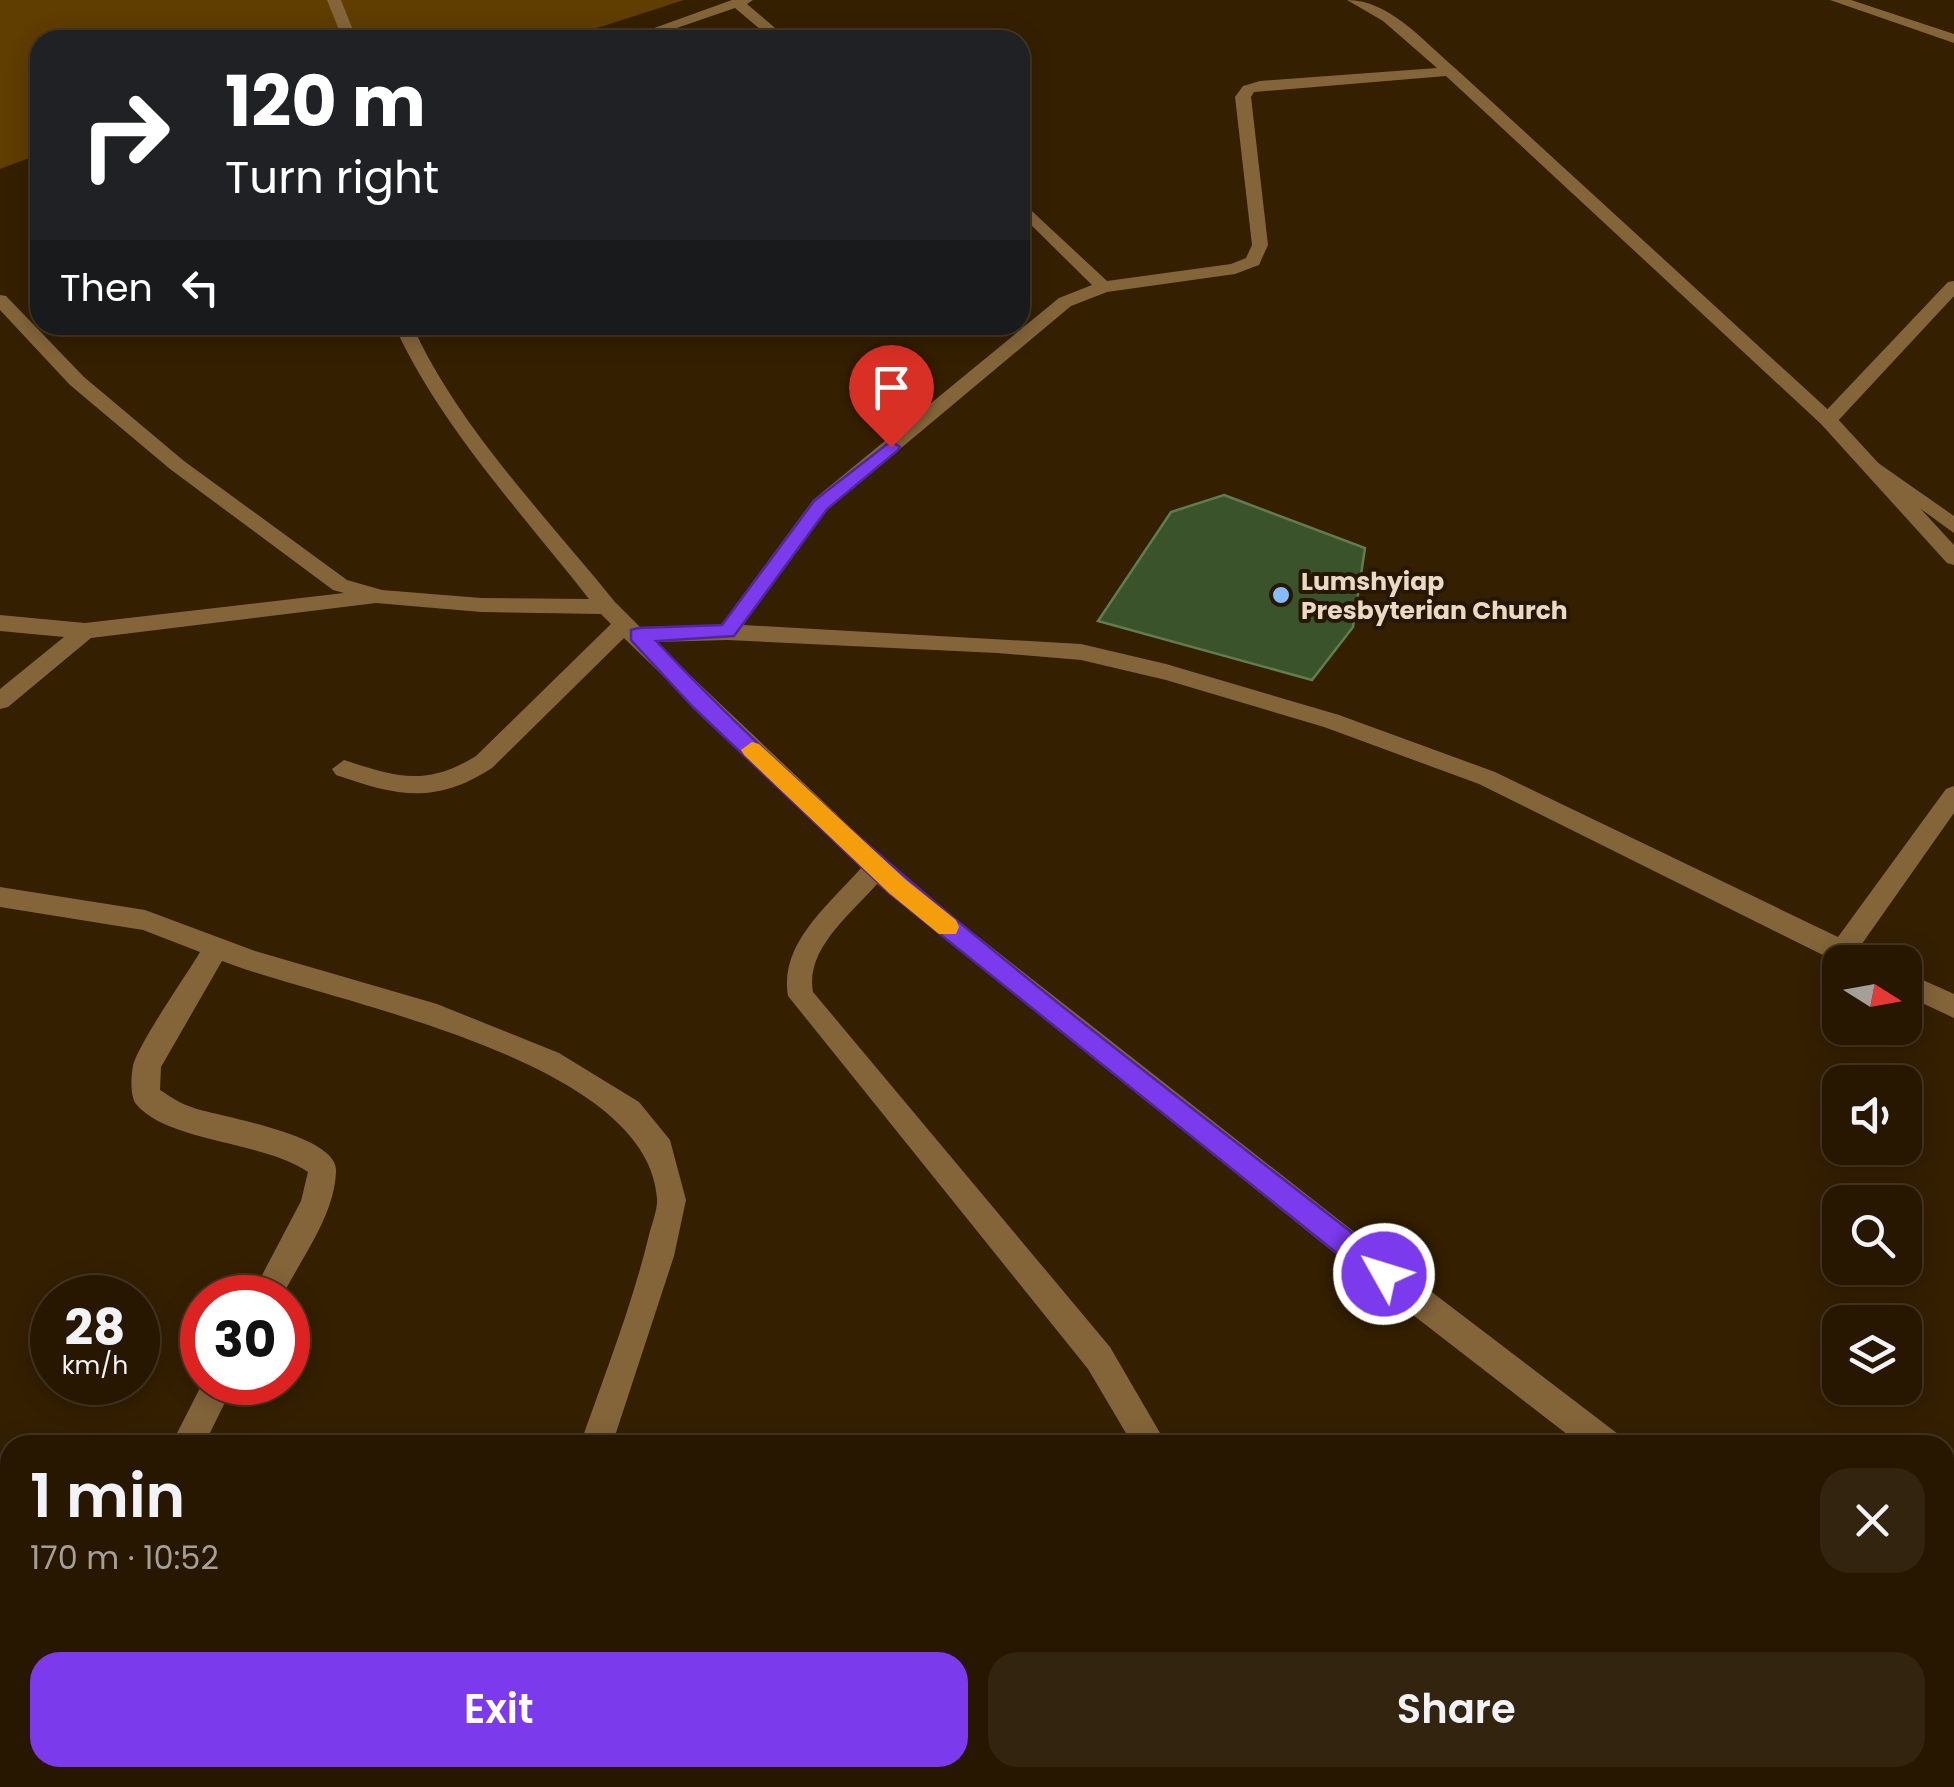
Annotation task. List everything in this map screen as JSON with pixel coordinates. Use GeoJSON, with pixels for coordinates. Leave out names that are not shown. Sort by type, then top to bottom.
{"type":"FeatureCollection","features":[{"type":"Feature","properties":{"kind":"street"},"geometry":{"type":"LineString","coordinates":[[334,0],[346,30]]}},
{"type":"Feature","properties":{"kind":"street"},"geometry":{"type":"LineString","coordinates":[[1354,0],[1388,18],[1450,70],[1828,420],[1954,558]]}},
{"type":"Feature","properties":{"kind":"street"},"geometry":{"type":"LineString","coordinates":[[1837,0],[1865,4],[1954,39]]}},
{"type":"Feature","properties":{"kind":"street"},"geometry":{"type":"LineString","coordinates":[[659,30],[742,2],[771,30]]}},
{"type":"Feature","properties":{"kind":"street"},"geometry":{"type":"LineString","coordinates":[[1030,327],[1064,302],[1103,287],[1234,269],[1253,261],[1260,246],[1244,97],[1248,89],[1260,84],[1450,70]]}},
{"type":"Feature","properties":{"kind":"street"},"geometry":{"type":"LineString","coordinates":[[1030,215],[1103,287]]}},
{"type":"Feature","properties":{"kind":"street"},"geometry":{"type":"LineString","coordinates":[[1828,420],[1954,286]]}},
{"type":"Feature","properties":{"kind":"street"},"geometry":{"type":"LineString","coordinates":[[0,300],[30,332]]}},
{"type":"Feature","properties":{"kind":"street"},"geometry":{"type":"LineString","coordinates":[[33,335],[77,381],[177,464],[340,585],[382,596],[727,632],[1082,652],[1166,672],[1330,722],[1488,778],[1829,945]]}},
{"type":"Feature","properties":{"kind":"street"},"geometry":{"type":"LineString","coordinates":[[408,335],[419,360],[456,416],[624,622],[702,703],[877,867],[1384,1274],[1594,1435]]}},
{"type":"Feature","properties":{"kind":"street"},"geometry":{"type":"LineString","coordinates":[[727,632],[820,505],[1020,335]]}},
{"type":"Feature","properties":{"kind":"street"},"geometry":{"type":"LineString","coordinates":[[1863,458],[1954,526]]}},
{"type":"Feature","properties":{"kind":"street"},"geometry":{"type":"LineString","coordinates":[[0,623],[85,631],[382,596]]}},
{"type":"Feature","properties":{"kind":"street"},"geometry":{"type":"LineString","coordinates":[[344,770],[385,783],[424,788],[458,780],[484,762],[624,622]]}},
{"type":"Feature","properties":{"kind":"street"},"geometry":{"type":"LineString","coordinates":[[0,701],[85,631]]}},
{"type":"Feature","properties":{"kind":"street"},"geometry":{"type":"LineString","coordinates":[[1860,945],[1954,795]]}},
{"type":"Feature","properties":{"kind":"street"},"geometry":{"type":"LineString","coordinates":[[877,867],[807,948],[797,974],[802,996],[1099,1358],[1146,1435]]}},
{"type":"Feature","properties":{"kind":"street"},"geometry":{"type":"LineString","coordinates":[[0,898],[68,905],[146,920],[216,948],[437,1015],[549,1061],[629,1110],[660,1149],[672,1200],[658,1256],[599,1435]]}},
{"type":"Feature","properties":{"kind":"street"},"geometry":{"type":"LineString","coordinates":[[216,948],[147,1065],[146,1096],[166,1112],[304,1151],[323,1167],[315,1204],[277,1275]]}},
{"type":"Feature","properties":{"kind":"street"},"geometry":{"type":"LineString","coordinates":[[1922,991],[1954,1007]]}},
{"type":"Feature","properties":{"kind":"street"},"geometry":{"type":"LineString","coordinates":[[192,1435],[208,1405]]}},
{"type":"Feature","properties":{"kind":"shaded area"},"geometry":{"type":"Polygon","coordinates":[[[0,0],[684,0],[591,30],[30,30],[30,158],[0,169],[0,0]]]}},
{"type":"Feature","properties":{"kind":"building"},"geometry":{"type":"Polygon","coordinates":[[[1224,495],[1365,548],[1353,627],[1312,680],[1098,621],[1171,512],[1224,495]]]}},
{"type":"Feature","properties":{"kind":"slow traffic"},"geometry":{"type":"LineString","coordinates":[[752,750],[898,887],[948,927]]}},
{"type":"Feature","properties":{"kind":"place","name":"Lumshyiap Presbyterian Church"},"geometry":{"type":"Point","coordinates":[1281,595]}},
{"type":"Feature","properties":{"kind":"route"},"geometry":{"type":"LineString","coordinates":[[891,447],[820,505],[727,632],[638,635],[702,703],[898,887],[1384,1274]]}}]}
